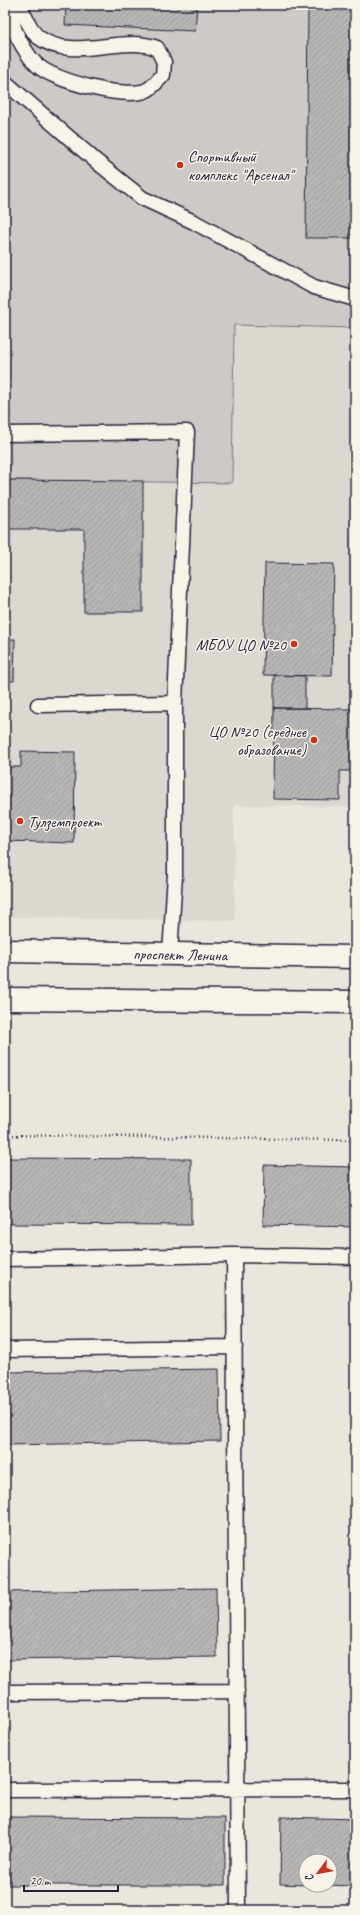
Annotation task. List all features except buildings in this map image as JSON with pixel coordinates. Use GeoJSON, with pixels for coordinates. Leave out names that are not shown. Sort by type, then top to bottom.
{"type":"FeatureCollection","features":[{"type":"Feature","properties":{"kind":"main road","name":"проспект Ленина"},"geometry":{"type":"LineString","coordinates":[[5,951],[355,957]]}},
{"type":"Feature","properties":{"kind":"main road"},"geometry":{"type":"LineString","coordinates":[[5,998],[355,1002]]}},
{"type":"Feature","properties":{"kind":"lane"},"geometry":{"type":"LineString","coordinates":[[12,5],[13,25],[24,48],[37,66],[66,81],[94,89],[127,92],[147,90],[163,75],[164,62],[158,48],[145,43],[96,48],[57,46],[37,36],[19,5]]}},
{"type":"Feature","properties":{"kind":"lane"},"geometry":{"type":"LineString","coordinates":[[5,82],[97,162],[142,198],[194,222],[314,287],[355,299]]}},
{"type":"Feature","properties":{"kind":"lane"},"geometry":{"type":"LineString","coordinates":[[5,434],[187,432],[175,703],[175,874],[170,954]]}},
{"type":"Feature","properties":{"kind":"lane"},"geometry":{"type":"LineString","coordinates":[[38,705],[175,703]]}},
{"type":"Feature","properties":{"kind":"lane"},"geometry":{"type":"LineString","coordinates":[[234,1255],[238,1910]]}},
{"type":"Feature","properties":{"kind":"lane"},"geometry":{"type":"LineString","coordinates":[[5,1259],[234,1255],[355,1257]]}},
{"type":"Feature","properties":{"kind":"lane"},"geometry":{"type":"LineString","coordinates":[[5,1350],[235,1347]]}},
{"type":"Feature","properties":{"kind":"lane"},"geometry":{"type":"LineString","coordinates":[[5,1692],[237,1691]]}},
{"type":"Feature","properties":{"kind":"lane"},"geometry":{"type":"LineString","coordinates":[[5,1790],[355,1789]]}},
{"type":"Feature","properties":{"kind":"path"},"geometry":{"type":"LineString","coordinates":[[5,1136],[355,1140]]}},
{"type":"Feature","properties":{"kind":"shaded area","name":"Спортивный комплекс \"Арсенал\""},"geometry":{"type":"Polygon","coordinates":[[[5,5],[355,5],[355,328],[234,325],[232,483],[5,480],[5,5]]]}},
{"type":"Feature","properties":{"kind":"shaded area"},"geometry":{"type":"Polygon","coordinates":[[[234,325],[355,328],[355,807],[234,805],[235,921],[5,917],[5,480],[234,325]]]}},
{"type":"Feature","properties":{"kind":"place","name":"Спортивный комплекс \"Арсенал\""},"geometry":{"type":"Point","coordinates":[180,165]}},
{"type":"Feature","properties":{"kind":"place","name":"МБОУ ЦО №20"},"geometry":{"type":"Point","coordinates":[294,644]}},
{"type":"Feature","properties":{"kind":"place","name":"ЦО №20 (среднее образование)"},"geometry":{"type":"Point","coordinates":[314,740]}},
{"type":"Feature","properties":{"kind":"place","name":"Тулземпроект"},"geometry":{"type":"Point","coordinates":[20,821]}}]}
